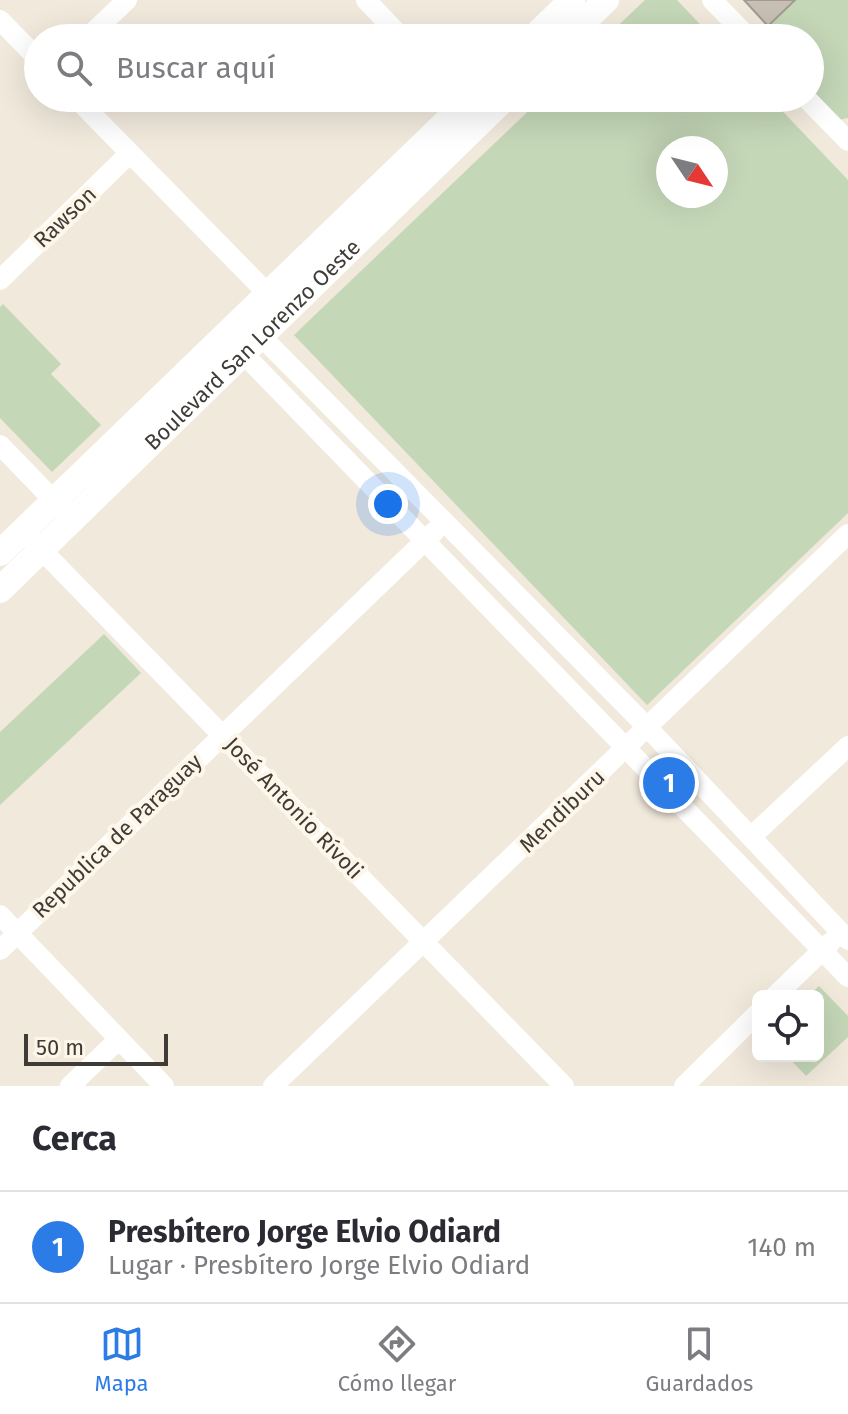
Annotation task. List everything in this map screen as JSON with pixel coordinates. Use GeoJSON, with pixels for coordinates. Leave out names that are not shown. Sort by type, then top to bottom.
{"type":"FeatureCollection","features":[{"type":"Feature","properties":{"kind":"main road"},"geometry":{"type":"LineString","coordinates":[[547,24],[572,0]]}},
{"type":"Feature","properties":{"kind":"main road"},"geometry":{"type":"LineString","coordinates":[[581,24],[606,0]]}},
{"type":"Feature","properties":{"kind":"main road","name":"Boulevard San Lorenzo Oeste"},"geometry":{"type":"LineString","coordinates":[[0,553],[53,500],[243,336],[267,293],[461,112]]}},
{"type":"Feature","properties":{"kind":"main road","name":"Boulevard San Lorenzo Oeste"},"geometry":{"type":"LineString","coordinates":[[0,590],[73,519],[243,336],[462,112]]}},
{"type":"Feature","properties":{"kind":"street"},"geometry":{"type":"LineString","coordinates":[[102,24],[127,0]]}},
{"type":"Feature","properties":{"kind":"street"},"geometry":{"type":"LineString","coordinates":[[366,0],[389,24]]}},
{"type":"Feature","properties":{"kind":"street"},"geometry":{"type":"LineString","coordinates":[[712,0],[735,24]]}},
{"type":"Feature","properties":{"kind":"street"},"geometry":{"type":"LineString","coordinates":[[0,20],[24,45]]}},
{"type":"Feature","properties":{"kind":"street"},"geometry":{"type":"LineString","coordinates":[[90,112],[267,293]]}},
{"type":"Feature","properties":{"kind":"street"},"geometry":{"type":"LineString","coordinates":[[820,112],[848,141]]}},
{"type":"Feature","properties":{"kind":"street","name":"Rawson"},"geometry":{"type":"LineString","coordinates":[[0,280],[130,153]]}},
{"type":"Feature","properties":{"kind":"street"},"geometry":{"type":"LineString","coordinates":[[243,336],[443,523],[648,728],[845,932],[781,990]]}},
{"type":"Feature","properties":{"kind":"street"},"geometry":{"type":"LineString","coordinates":[[243,336],[425,541],[848,977]]}},
{"type":"Feature","properties":{"kind":"street"},"geometry":{"type":"LineString","coordinates":[[0,445],[73,519]]}},
{"type":"Feature","properties":{"kind":"street","name":"Republica de Paraguay"},"geometry":{"type":"LineString","coordinates":[[0,950],[443,523]]}},
{"type":"Feature","properties":{"kind":"street","name":"José Antonio Rívoli"},"geometry":{"type":"LineString","coordinates":[[23,531],[564,1086]]}},
{"type":"Feature","properties":{"kind":"street","name":"Mendiburu"},"geometry":{"type":"LineString","coordinates":[[273,1086],[848,534]]}},
{"type":"Feature","properties":{"kind":"street"},"geometry":{"type":"LineString","coordinates":[[751,837],[848,746]]}},
{"type":"Feature","properties":{"kind":"street"},"geometry":{"type":"LineString","coordinates":[[0,915],[164,1086]]}},
{"type":"Feature","properties":{"kind":"street"},"geometry":{"type":"LineString","coordinates":[[684,1086],[752,1019]]}},
{"type":"Feature","properties":{"kind":"street"},"geometry":{"type":"LineString","coordinates":[[70,1086],[119,1039]]}},
{"type":"Feature","properties":{"kind":"green space"},"geometry":{"type":"Polygon","coordinates":[[[645,0],[677,0],[700,24],[620,24],[645,0]]]}},
{"type":"Feature","properties":{"kind":"green space"},"geometry":{"type":"Polygon","coordinates":[[[795,0],[848,0],[848,118],[834,121],[824,110],[824,24],[770,24],[795,0]]]}},
{"type":"Feature","properties":{"kind":"green space"},"geometry":{"type":"Polygon","coordinates":[[[527,112],[783,112],[848,180],[848,513],[647,705],[294,335],[527,112]]]}},
{"type":"Feature","properties":{"kind":"green space"},"geometry":{"type":"Polygon","coordinates":[[[3,304],[61,364],[51,374],[101,425],[52,472],[0,418],[0,307],[3,304]]]}},
{"type":"Feature","properties":{"kind":"green space"},"geometry":{"type":"Polygon","coordinates":[[[104,634],[141,673],[0,805],[0,732],[104,634]]]}},
{"type":"Feature","properties":{"kind":"green space"},"geometry":{"type":"Polygon","coordinates":[[[824,991],[848,1016],[848,1037],[824,1059],[824,991]]]}},
{"type":"Feature","properties":{"kind":"green space"},"geometry":{"type":"Polygon","coordinates":[[[793,1062],[821,1062],[806,1076],[793,1062]]]}},
{"type":"Feature","properties":{"kind":"building"},"geometry":{"type":"Polygon","coordinates":[[[744,0],[795,0],[770,24],[766,24],[744,0]]]}},
{"type":"Feature","properties":{"kind":"place","name":"Presbítero Jorge Elvio Odiard"},"geometry":{"type":"Point","coordinates":[669,783]}}]}
